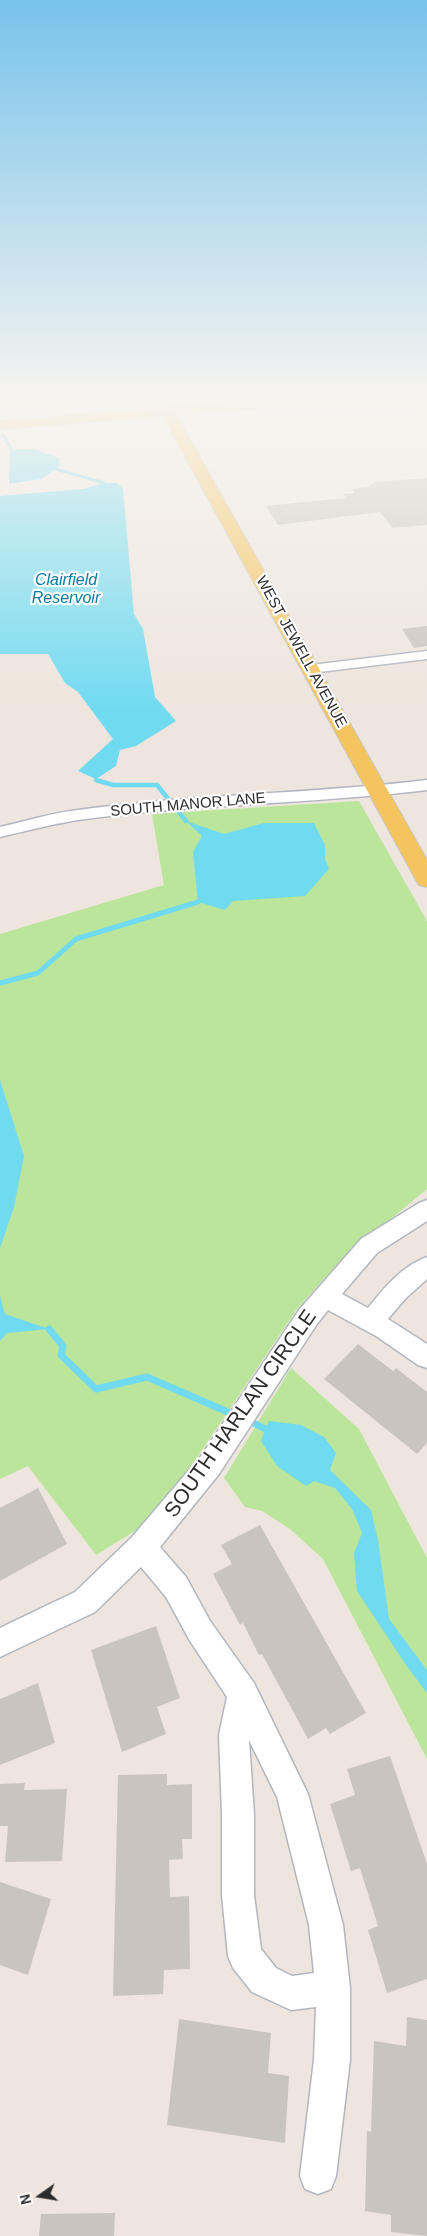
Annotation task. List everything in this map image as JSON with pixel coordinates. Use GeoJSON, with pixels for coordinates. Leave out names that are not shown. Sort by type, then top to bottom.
{"type":"FeatureCollection","features":[{"type":"Feature","properties":{"kind":"main road","name":"WEST JEWELL AVENUE"},"geometry":{"type":"LineString","coordinates":[[218,502],[427,880]]}},
{"type":"Feature","properties":{"kind":"street"},"geometry":{"type":"LineString","coordinates":[[311,669],[427,655]]}},
{"type":"Feature","properties":{"kind":"street","name":"SOUTH MANOR LANE"},"geometry":{"type":"LineString","coordinates":[[0,832],[77,815],[216,802],[377,791],[427,785]]}},
{"type":"Feature","properties":{"kind":"street","name":"SOUTH HARLAN CIRCLE"},"geometry":{"type":"LineString","coordinates":[[0,1643],[85,1602],[142,1547],[210,1465],[308,1317],[369,1246],[427,1209]]}},
{"type":"Feature","properties":{"kind":"street"},"geometry":{"type":"LineString","coordinates":[[372,1322],[392,1295],[412,1276],[427,1267]]}},
{"type":"Feature","properties":{"kind":"street"},"geometry":{"type":"LineString","coordinates":[[325,1297],[372,1322],[427,1357]]}},
{"type":"Feature","properties":{"kind":"street"},"geometry":{"type":"LineString","coordinates":[[142,1547],[176,1587],[200,1631],[242,1694],[292,1794],[326,1925],[333,1988],[332,2060],[318,2176]]}},
{"type":"Feature","properties":{"kind":"street"},"geometry":{"type":"LineString","coordinates":[[242,1694],[234,1736],[238,1815],[238,1895],[245,1956],[264,1980],[291,1993],[333,1988]]}},
{"type":"Feature","properties":{"kind":"green space"},"geometry":{"type":"Polygon","coordinates":[[[359,801],[427,921],[427,1189],[340,1261],[297,1309],[182,1480],[143,1526],[96,1555],[28,1466],[0,1479],[0,934],[164,885],[152,814],[359,801]]]}},
{"type":"Feature","properties":{"kind":"green space"},"geometry":{"type":"Polygon","coordinates":[[[291,1368],[359,1429],[427,1558],[427,1759],[323,1559],[290,1529],[262,1511],[245,1507],[224,1478],[291,1368]]]}},
{"type":"Feature","properties":{"kind":"water","name":"Clairfield Reservoir"},"geometry":{"type":"Polygon","coordinates":[[[0,502],[124,502],[134,614],[143,629],[155,697],[176,721],[136,746],[120,750],[116,766],[96,779],[78,771],[113,739],[78,692],[65,683],[48,654],[0,654],[0,502]]]}},
{"type":"Feature","properties":{"kind":"water"},"geometry":{"type":"Polygon","coordinates":[[[186,821],[224,834],[264,823],[314,823],[325,845],[325,859],[329,869],[305,896],[233,901],[225,910],[198,902],[193,852],[202,836],[186,821]]]}},
{"type":"Feature","properties":{"kind":"water"},"geometry":{"type":"Polygon","coordinates":[[[0,1080],[24,1156],[14,1207],[0,1248],[0,1080]]]}},
{"type":"Feature","properties":{"kind":"water"},"geometry":{"type":"Polygon","coordinates":[[[0,1296],[5,1314],[49,1329],[7,1333],[0,1341],[0,1296]]]}},
{"type":"Feature","properties":{"kind":"water"},"geometry":{"type":"Polygon","coordinates":[[[269,1421],[301,1425],[324,1437],[336,1453],[330,1470],[371,1510],[378,1540],[389,1619],[427,1670],[427,1693],[357,1591],[354,1553],[362,1533],[352,1509],[335,1488],[314,1481],[306,1486],[277,1466],[261,1441],[269,1421]]]}},
{"type":"Feature","properties":{"kind":"building"},"geometry":{"type":"Polygon","coordinates":[[[303,502],[427,502],[427,525],[392,528],[380,512],[278,525],[266,506],[303,502]]]}},
{"type":"Feature","properties":{"kind":"building"},"geometry":{"type":"Polygon","coordinates":[[[427,626],[427,646],[414,648],[402,629],[427,626]]]}},
{"type":"Feature","properties":{"kind":"building"},"geometry":{"type":"Polygon","coordinates":[[[358,1344],[393,1371],[396,1368],[427,1392],[427,1443],[417,1454],[324,1379],[358,1344]]]}},
{"type":"Feature","properties":{"kind":"building"},"geometry":{"type":"Polygon","coordinates":[[[38,1488],[67,1544],[0,1581],[0,1508],[38,1488]]]}},
{"type":"Feature","properties":{"kind":"building"},"geometry":{"type":"Polygon","coordinates":[[[260,1525],[366,1713],[330,1734],[326,1728],[308,1739],[262,1654],[259,1655],[243,1623],[240,1625],[213,1574],[232,1564],[221,1545],[260,1525]]]}},
{"type":"Feature","properties":{"kind":"building"},"geometry":{"type":"Polygon","coordinates":[[[156,1626],[180,1698],[157,1707],[166,1734],[122,1752],[91,1650],[156,1626]]]}},
{"type":"Feature","properties":{"kind":"building"},"geometry":{"type":"Polygon","coordinates":[[[38,1683],[55,1743],[0,1765],[0,1699],[38,1683]]]}},
{"type":"Feature","properties":{"kind":"building"},"geometry":{"type":"Polygon","coordinates":[[[390,1756],[427,1864],[427,1979],[387,1993],[368,1930],[378,1926],[360,1868],[351,1871],[330,1804],[355,1795],[347,1769],[390,1756]]]}},
{"type":"Feature","properties":{"kind":"building"},"geometry":{"type":"Polygon","coordinates":[[[167,1774],[167,1785],[192,1784],[192,1839],[182,1839],[183,1859],[169,1860],[170,1897],[189,1896],[190,1969],[164,1970],[163,1994],[113,1996],[118,1775],[167,1774]]]}},
{"type":"Feature","properties":{"kind":"building"},"geometry":{"type":"Polygon","coordinates":[[[25,1783],[24,1790],[67,1789],[62,1861],[5,1862],[8,1826],[0,1826],[0,1784],[25,1783]]]}},
{"type":"Feature","properties":{"kind":"building"},"geometry":{"type":"Polygon","coordinates":[[[0,1882],[51,1899],[28,1975],[0,1965],[0,1882]]]}},
{"type":"Feature","properties":{"kind":"building"},"geometry":{"type":"Polygon","coordinates":[[[407,2017],[427,2020],[427,2236],[391,2232],[391,2215],[365,2211],[367,2131],[371,2132],[374,2041],[406,2046],[407,2017]]]}},
{"type":"Feature","properties":{"kind":"building"},"geometry":{"type":"Polygon","coordinates":[[[179,2019],[271,2033],[268,2073],[289,2076],[285,2143],[167,2125],[179,2019]]]}},
{"type":"Feature","properties":{"kind":"building"},"geometry":{"type":"Polygon","coordinates":[[[115,2213],[114,2236],[39,2236],[41,2214],[115,2213]]]}},
{"type":"Feature","properties":{"kind":"waterway"},"geometry":{"type":"LineString","coordinates":[[96,780],[113,785],[157,785],[186,821]]}},
{"type":"Feature","properties":{"kind":"waterway"},"geometry":{"type":"LineString","coordinates":[[0,983],[38,973],[76,939],[198,902]]}},
{"type":"Feature","properties":{"kind":"waterway"},"geometry":{"type":"LineString","coordinates":[[49,1329],[63,1346],[61,1355],[96,1389],[147,1377],[237,1416]]}},
{"type":"Feature","properties":{"kind":"waterway"},"geometry":{"type":"LineString","coordinates":[[246,1419],[271,1432]]}}]}
